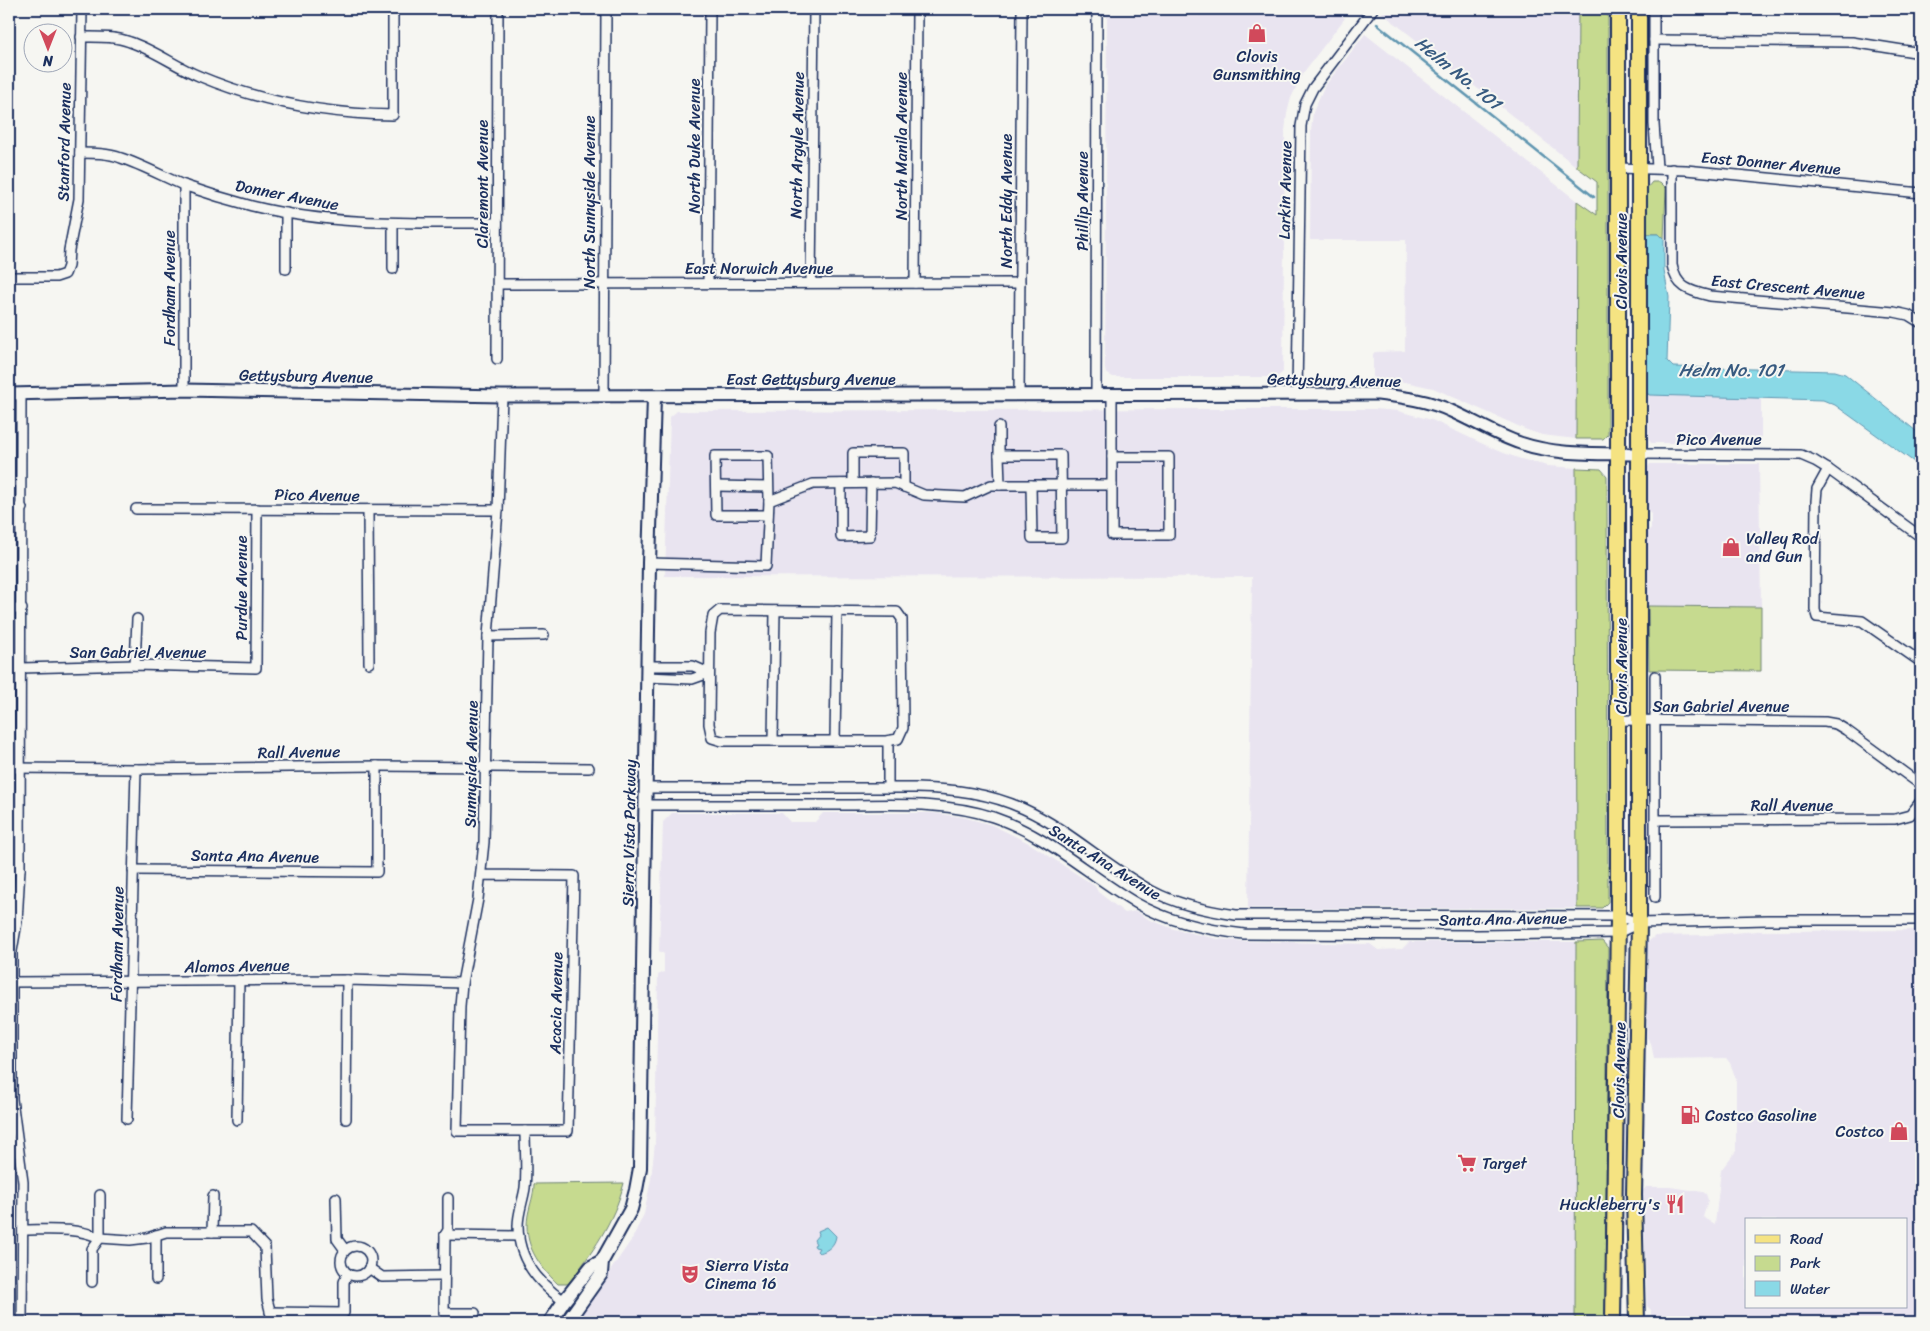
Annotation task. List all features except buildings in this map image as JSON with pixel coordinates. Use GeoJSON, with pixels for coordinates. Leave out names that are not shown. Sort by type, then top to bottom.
{"type":"FeatureCollection","features":[{"type":"Feature","properties":{"kind":"main road","name":"Clovis Avenue"},"geometry":{"type":"LineString","coordinates":[[1613,1322],[1618,932],[1618,9]]}},
{"type":"Feature","properties":{"kind":"main road","name":"Clovis Avenue"},"geometry":{"type":"LineString","coordinates":[[1637,1322],[1634,1195],[1639,923],[1637,454],[1639,9]]}},
{"type":"Feature","properties":{"kind":"main road","name":"Sierra Vista Parkway"},"geometry":{"type":"LineString","coordinates":[[567,1322],[601,1274],[602,1261],[630,1209],[640,1168],[647,672],[654,397]]}},
{"type":"Feature","properties":{"kind":"main road","name":"Sierra Vista Parkway"},"geometry":{"type":"LineString","coordinates":[[550,1322],[591,1267],[602,1261]]}},
{"type":"Feature","properties":{"kind":"main road"},"geometry":{"type":"LineString","coordinates":[[559,1322],[566,1308],[564,1301]]}},
{"type":"Feature","properties":{"kind":"street","name":"Stanford Avenue"},"geometry":{"type":"LineString","coordinates":[[9,277],[56,277],[65,274],[68,266],[69,250],[80,199],[82,9]]}},
{"type":"Feature","properties":{"kind":"street"},"geometry":{"type":"LineString","coordinates":[[81,37],[114,38],[130,42],[199,76],[274,102],[357,115],[393,115],[393,9],[362,9]]}},
{"type":"Feature","properties":{"kind":"street","name":"Claremont Avenue"},"geometry":{"type":"LineString","coordinates":[[497,358],[498,9]]}},
{"type":"Feature","properties":{"kind":"street","name":"North Sunnyside Avenue"},"geometry":{"type":"LineString","coordinates":[[604,396],[603,283],[606,9]]}},
{"type":"Feature","properties":{"kind":"street","name":"North Duke Avenue"},"geometry":{"type":"LineString","coordinates":[[708,283],[710,9]]}},
{"type":"Feature","properties":{"kind":"street","name":"North Argyle Avenue"},"geometry":{"type":"LineString","coordinates":[[811,282],[814,9]]}},
{"type":"Feature","properties":{"kind":"street","name":"North Manila Avenue"},"geometry":{"type":"LineString","coordinates":[[915,283],[917,9]]}},
{"type":"Feature","properties":{"kind":"street","name":"North Eddy Avenue"},"geometry":{"type":"LineString","coordinates":[[1019,394],[1022,9]]}},
{"type":"Feature","properties":{"kind":"street","name":"Phillip Avenue"},"geometry":{"type":"LineString","coordinates":[[1096,394],[1097,9]]}},
{"type":"Feature","properties":{"kind":"street","name":"Larkin Avenue"},"geometry":{"type":"LineString","coordinates":[[1297,394],[1301,126],[1303,114],[1313,88],[1373,9]]}},
{"type":"Feature","properties":{"kind":"street"},"geometry":{"type":"LineString","coordinates":[[1654,9],[1654,124],[1657,168]]}},
{"type":"Feature","properties":{"kind":"street"},"geometry":{"type":"LineString","coordinates":[[1654,40],[1852,42],[1921,53]]}},
{"type":"Feature","properties":{"kind":"street","name":"Donner Avenue"},"geometry":{"type":"LineString","coordinates":[[80,153],[96,153],[121,158],[184,185],[222,198],[286,213],[340,221],[497,223]]}},
{"type":"Feature","properties":{"kind":"street","name":"East Donner Avenue"},"geometry":{"type":"LineString","coordinates":[[1617,168],[1672,169],[1921,192]]}},
{"type":"Feature","properties":{"kind":"street","name":"East Crescent Avenue"},"geometry":{"type":"LineString","coordinates":[[1672,169],[1672,266],[1674,277],[1686,289],[1710,296],[1894,312],[1908,315],[1921,323]]}},
{"type":"Feature","properties":{"kind":"street","name":"Fordham Avenue"},"geometry":{"type":"LineString","coordinates":[[184,185],[184,390]]}},
{"type":"Feature","properties":{"kind":"street"},"geometry":{"type":"LineString","coordinates":[[286,213],[286,269]]}},
{"type":"Feature","properties":{"kind":"street"},"geometry":{"type":"LineString","coordinates":[[393,223],[393,269]]}},
{"type":"Feature","properties":{"kind":"street","name":"East Norwich Avenue"},"geometry":{"type":"LineString","coordinates":[[498,284],[1020,283]]}},
{"type":"Feature","properties":{"kind":"street","name":"Gettysburg Avenue"},"geometry":{"type":"LineString","coordinates":[[9,394],[184,390],[604,396]]}},
{"type":"Feature","properties":{"kind":"street"},"geometry":{"type":"LineString","coordinates":[[21,394],[20,869],[17,922],[12,951],[12,1129],[23,1182],[22,1322]]}},
{"type":"Feature","properties":{"kind":"street","name":"Gettysburg Avenue"},"geometry":{"type":"LineString","coordinates":[[1019,394],[1377,394],[1416,399],[1450,410],[1503,436],[1539,448],[1573,454],[1637,454]]}},
{"type":"Feature","properties":{"kind":"street","name":"East Gettysburg Avenue"},"geometry":{"type":"LineString","coordinates":[[604,396],[1019,394]]}},
{"type":"Feature","properties":{"kind":"street"},"geometry":{"type":"LineString","coordinates":[[1112,394],[1112,457],[1112,535],[1169,535],[1169,457],[1112,457]]}},
{"type":"Feature","properties":{"kind":"street","name":"Sunnyside Avenue"},"geometry":{"type":"LineString","coordinates":[[502,396],[498,510],[488,636],[482,875],[462,983],[457,1130],[525,1131]]}},
{"type":"Feature","properties":{"kind":"street"},"geometry":{"type":"LineString","coordinates":[[999,427],[1000,485]]}},
{"type":"Feature","properties":{"kind":"street"},"geometry":{"type":"LineString","coordinates":[[853,484],[853,453],[904,453],[904,487]]}},
{"type":"Feature","properties":{"kind":"street","name":"Pico Avenue"},"geometry":{"type":"LineString","coordinates":[[1637,454],[1801,455],[1828,469]]}},
{"type":"Feature","properties":{"kind":"street"},"geometry":{"type":"LineString","coordinates":[[999,455],[1061,455],[1062,538],[1032,538],[1031,485]]}},
{"type":"Feature","properties":{"kind":"street"},"geometry":{"type":"LineString","coordinates":[[649,563],[766,566],[769,501],[768,456],[716,456],[716,516],[768,515]]}},
{"type":"Feature","properties":{"kind":"street"},"geometry":{"type":"LineString","coordinates":[[1921,537],[1828,469],[1817,489],[1816,500],[1815,610],[1817,617],[1862,621],[1921,662]]}},
{"type":"Feature","properties":{"kind":"street"},"geometry":{"type":"LineString","coordinates":[[841,484],[840,537],[870,536],[871,483]]}},
{"type":"Feature","properties":{"kind":"street"},"geometry":{"type":"LineString","coordinates":[[769,501],[813,484],[895,483],[924,496],[965,497],[991,485],[1112,485]]}},
{"type":"Feature","properties":{"kind":"street"},"geometry":{"type":"LineString","coordinates":[[716,486],[768,487]]}},
{"type":"Feature","properties":{"kind":"street"},"geometry":{"type":"LineString","coordinates":[[9,508],[22,508]]}},
{"type":"Feature","properties":{"kind":"street","name":"Pico Avenue"},"geometry":{"type":"LineString","coordinates":[[136,509],[498,510]]}},
{"type":"Feature","properties":{"kind":"street","name":"Purdue Avenue"},"geometry":{"type":"LineString","coordinates":[[256,668],[257,509]]}},
{"type":"Feature","properties":{"kind":"street"},"geometry":{"type":"LineString","coordinates":[[368,510],[369,663]]}},
{"type":"Feature","properties":{"kind":"street"},"geometry":{"type":"LineString","coordinates":[[9,608],[22,609]]}},
{"type":"Feature","properties":{"kind":"street"},"geometry":{"type":"LineString","coordinates":[[720,610],[837,611],[897,612],[902,619],[903,728],[898,739],[888,741],[722,741],[712,738],[709,724],[709,673],[710,633],[713,616],[720,610]]}},
{"type":"Feature","properties":{"kind":"street"},"geometry":{"type":"LineString","coordinates":[[773,741],[775,611]]}},
{"type":"Feature","properties":{"kind":"street"},"geometry":{"type":"LineString","coordinates":[[835,741],[837,611]]}},
{"type":"Feature","properties":{"kind":"street"},"geometry":{"type":"LineString","coordinates":[[135,665],[137,619]]}},
{"type":"Feature","properties":{"kind":"street"},"geometry":{"type":"LineString","coordinates":[[488,636],[544,635]]}},
{"type":"Feature","properties":{"kind":"street","name":"San Gabriel Avenue"},"geometry":{"type":"LineString","coordinates":[[21,668],[135,665],[256,668]]}},
{"type":"Feature","properties":{"kind":"street"},"geometry":{"type":"LineString","coordinates":[[647,672],[692,679],[709,673]]}},
{"type":"Feature","properties":{"kind":"street"},"geometry":{"type":"LineString","coordinates":[[1655,676],[1655,898]]}},
{"type":"Feature","properties":{"kind":"street","name":"San Gabriel Avenue"},"geometry":{"type":"LineString","coordinates":[[1617,720],[1825,722],[1836,724],[1921,785]]}},
{"type":"Feature","properties":{"kind":"street"},"geometry":{"type":"LineString","coordinates":[[888,741],[888,788]]}},
{"type":"Feature","properties":{"kind":"street","name":"Rall Avenue"},"geometry":{"type":"LineString","coordinates":[[9,768],[136,769],[377,766],[589,768]]}},
{"type":"Feature","properties":{"kind":"street","name":"Santa Ana Avenue"},"geometry":{"type":"LineString","coordinates":[[133,870],[377,872],[377,766]]}},
{"type":"Feature","properties":{"kind":"street","name":"Fordham Avenue"},"geometry":{"type":"LineString","coordinates":[[127,1119],[136,769]]}},
{"type":"Feature","properties":{"kind":"street","name":"Santa Ana Avenue"},"geometry":{"type":"LineString","coordinates":[[646,788],[948,788],[986,795],[1007,802],[1052,825],[1153,892],[1212,912],[1260,917],[1618,916],[1639,923],[1768,920],[1921,920]]}},
{"type":"Feature","properties":{"kind":"street","name":"Rall Avenue"},"geometry":{"type":"LineString","coordinates":[[1656,820],[1895,820],[1910,815],[1921,801]]}},
{"type":"Feature","properties":{"kind":"street","name":"Santa Ana Avenue"},"geometry":{"type":"LineString","coordinates":[[646,805],[926,805],[980,812],[1011,824],[1042,840],[1135,902],[1189,925],[1224,932],[1244,934],[1410,935],[1618,932],[1639,923]]}},
{"type":"Feature","properties":{"kind":"street"},"geometry":{"type":"LineString","coordinates":[[9,869],[20,869]]}},
{"type":"Feature","properties":{"kind":"street","name":"Acacia Avenue"},"geometry":{"type":"LineString","coordinates":[[482,875],[574,876],[568,1130],[525,1131]]}},
{"type":"Feature","properties":{"kind":"street"},"geometry":{"type":"LineString","coordinates":[[237,1120],[239,980]]}},
{"type":"Feature","properties":{"kind":"street"},"geometry":{"type":"LineString","coordinates":[[346,1119],[347,980]]}},
{"type":"Feature","properties":{"kind":"street","name":"Alamos Avenue"},"geometry":{"type":"LineString","coordinates":[[12,982],[347,980],[462,983]]}},
{"type":"Feature","properties":{"kind":"street"},"geometry":{"type":"LineString","coordinates":[[525,1131],[526,1175],[519,1219],[519,1236],[522,1252],[536,1278],[548,1290],[564,1301]]}},
{"type":"Feature","properties":{"kind":"street"},"geometry":{"type":"LineString","coordinates":[[92,1282],[92,1249],[100,1238],[100,1195]]}},
{"type":"Feature","properties":{"kind":"street"},"geometry":{"type":"LineString","coordinates":[[212,1232],[213,1196]]}},
{"type":"Feature","properties":{"kind":"street"},"geometry":{"type":"LineString","coordinates":[[336,1198],[337,1238],[344,1250]]}},
{"type":"Feature","properties":{"kind":"street"},"geometry":{"type":"LineString","coordinates":[[448,1198],[448,1230],[445,1235],[444,1313],[475,1313]]}},
{"type":"Feature","properties":{"kind":"street"},"geometry":{"type":"LineString","coordinates":[[22,1230],[69,1230],[87,1232],[100,1238],[130,1240],[166,1232],[251,1232],[265,1247],[267,1300],[273,1322]]}},
{"type":"Feature","properties":{"kind":"street"},"geometry":{"type":"LineString","coordinates":[[156,1235],[156,1279]]}},
{"type":"Feature","properties":{"kind":"street"},"geometry":{"type":"LineString","coordinates":[[445,1235],[519,1236]]}},
{"type":"Feature","properties":{"kind":"street"},"geometry":{"type":"LineString","coordinates":[[354,1246],[364,1248],[370,1255],[369,1268],[362,1275],[347,1274],[341,1265],[344,1250],[354,1246]]}},
{"type":"Feature","properties":{"kind":"street"},"geometry":{"type":"LineString","coordinates":[[369,1268],[382,1277],[444,1276]]}},
{"type":"Feature","properties":{"kind":"street"},"geometry":{"type":"LineString","coordinates":[[270,1312],[344,1313],[344,1282],[347,1274]]}},
{"type":"Feature","properties":{"kind":"shaded area"},"geometry":{"type":"Polygon","coordinates":[[[1204,9],[1334,9],[1345,18],[1303,73],[1291,98],[1287,113],[1285,131],[1283,372],[1277,377],[1113,377],[1106,373],[1105,369],[1107,16],[1198,16],[1204,9]]]}},
{"type":"Feature","properties":{"kind":"shaded area"},"geometry":{"type":"Polygon","coordinates":[[[1385,9],[1578,9],[1577,167],[1382,13],[1385,9]]]}},
{"type":"Feature","properties":{"kind":"shaded area"},"geometry":{"type":"Polygon","coordinates":[[[1365,34],[1577,201],[1576,439],[1542,435],[1527,430],[1433,388],[1405,382],[1373,380],[1373,354],[1375,352],[1405,351],[1406,240],[1310,240],[1311,131],[1313,112],[1324,87],[1365,34]]]}},
{"type":"Feature","properties":{"kind":"shaded area"},"geometry":{"type":"Polygon","coordinates":[[[1649,395],[1761,397],[1761,443],[1651,443],[1649,440],[1649,395]]]}},
{"type":"Feature","properties":{"kind":"shaded area"},"geometry":{"type":"Polygon","coordinates":[[[1375,409],[1398,411],[1432,420],[1498,451],[1521,459],[1548,466],[1576,468],[1577,908],[1248,908],[1252,577],[665,576],[670,417],[677,411],[1375,409]]]}},
{"type":"Feature","properties":{"kind":"shaded area"},"geometry":{"type":"Polygon","coordinates":[[[1650,464],[1759,464],[1761,607],[1648,606],[1648,531],[1651,528],[1651,514],[1648,511],[1648,467],[1650,464]]]}},
{"type":"Feature","properties":{"kind":"shaded area"},"geometry":{"type":"Polygon","coordinates":[[[672,813],[782,813],[790,822],[815,822],[823,813],[933,813],[963,817],[992,825],[1029,843],[1095,886],[1098,892],[1125,913],[1136,911],[1148,919],[1174,929],[1218,939],[1370,944],[1378,950],[1402,949],[1409,942],[1576,942],[1575,1322],[575,1322],[632,1239],[644,1214],[651,1179],[655,1143],[658,975],[664,972],[664,954],[659,951],[663,822],[672,813]]]}},
{"type":"Feature","properties":{"kind":"shaded area"},"geometry":{"type":"Polygon","coordinates":[[[1921,930],[1921,1322],[1651,1322],[1651,1310],[1647,1306],[1643,1191],[1646,1187],[1670,1187],[1703,1192],[1708,1200],[1703,1217],[1715,1224],[1721,1170],[1736,1151],[1736,1079],[1730,1063],[1726,1058],[1654,1059],[1651,1043],[1647,1038],[1648,942],[1655,936],[1758,931],[1921,930]]]}},
{"type":"Feature","properties":{"kind":"shaded area"},"geometry":{"type":"Polygon","coordinates":[[[434,1317],[434,1322],[281,1322],[290,1321],[434,1317]]]}},
{"type":"Feature","properties":{"kind":"green space"},"geometry":{"type":"Polygon","coordinates":[[[1578,9],[1608,9],[1608,434],[1603,439],[1576,439],[1577,201],[1597,215],[1597,182],[1577,167],[1578,9]]]}},
{"type":"Feature","properties":{"kind":"green space"},"geometry":{"type":"Polygon","coordinates":[[[1652,182],[1660,182],[1666,188],[1664,239],[1658,234],[1647,234],[1647,188],[1652,182]]]}},
{"type":"Feature","properties":{"kind":"green space"},"geometry":{"type":"Polygon","coordinates":[[[1576,468],[1601,469],[1607,476],[1608,902],[1602,908],[1577,908],[1576,468]]]}},
{"type":"Feature","properties":{"kind":"green space"},"geometry":{"type":"Polygon","coordinates":[[[1648,606],[1761,607],[1761,671],[1649,670],[1648,606]]]}},
{"type":"Feature","properties":{"kind":"green space"},"geometry":{"type":"Polygon","coordinates":[[[1602,941],[1608,948],[1605,1322],[1575,1322],[1576,942],[1602,941]]]}},
{"type":"Feature","properties":{"kind":"green space"},"geometry":{"type":"Polygon","coordinates":[[[624,1183],[614,1211],[594,1249],[568,1284],[558,1284],[538,1261],[530,1245],[527,1226],[534,1184],[624,1183]]]}},
{"type":"Feature","properties":{"kind":"water"},"geometry":{"type":"Polygon","coordinates":[[[1647,234],[1659,234],[1664,239],[1664,271],[1669,297],[1667,361],[1673,367],[1835,371],[1845,374],[1921,435],[1921,467],[1835,405],[1823,400],[1649,395],[1646,391],[1647,234]]]}},
{"type":"Feature","properties":{"kind":"water"},"geometry":{"type":"Polygon","coordinates":[[[827,1227],[836,1236],[830,1247],[819,1253],[817,1251],[819,1248],[814,1245],[816,1244],[814,1240],[819,1234],[818,1231],[827,1227]]]}},
{"type":"Feature","properties":{"kind":"waterway","name":"Helm No. 101"},"geometry":{"type":"LineString","coordinates":[[1377,24],[1594,197]]}},
{"type":"Feature","properties":{"kind":"place","name":"Clovis Gunsmithing"},"geometry":{"type":"Point","coordinates":[1257,33]}},
{"type":"Feature","properties":{"kind":"place","name":"Valley Rod and Gun"},"geometry":{"type":"Point","coordinates":[1731,547]}},
{"type":"Feature","properties":{"kind":"place","name":"Costco Gasoline"},"geometry":{"type":"Point","coordinates":[1690,1115]}},
{"type":"Feature","properties":{"kind":"place","name":"Costco"},"geometry":{"type":"Point","coordinates":[1899,1131]}},
{"type":"Feature","properties":{"kind":"place","name":"Target"},"geometry":{"type":"Point","coordinates":[1467,1163]}},
{"type":"Feature","properties":{"kind":"place","name":"Huckleberry's"},"geometry":{"type":"Point","coordinates":[1675,1204]}},
{"type":"Feature","properties":{"kind":"place","name":"Sierra Vista Cinema 16"},"geometry":{"type":"Point","coordinates":[690,1274]}}]}
